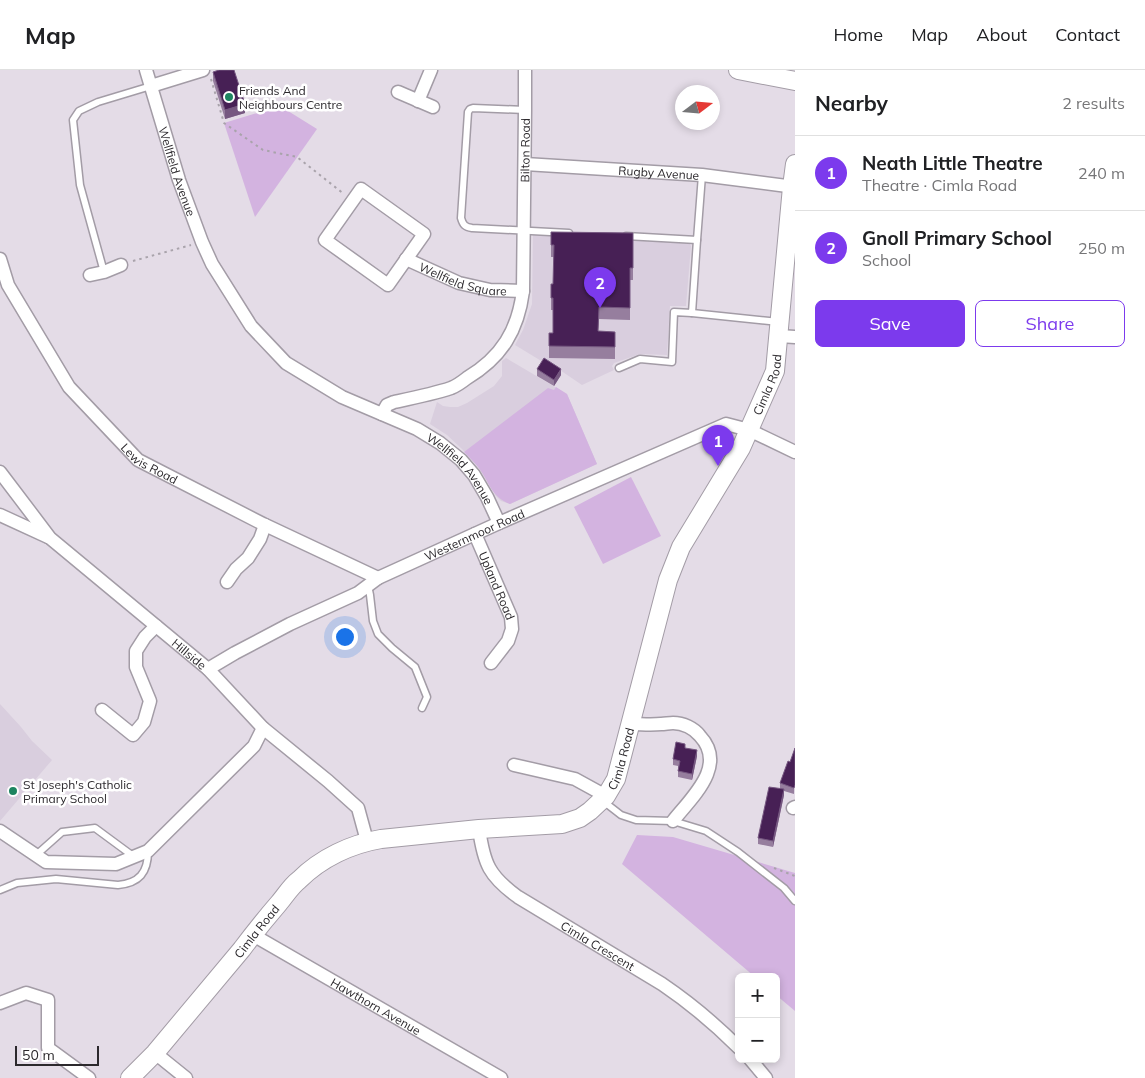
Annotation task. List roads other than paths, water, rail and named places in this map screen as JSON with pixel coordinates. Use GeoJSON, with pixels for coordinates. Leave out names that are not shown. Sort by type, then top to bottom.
{"type":"FeatureCollection","features":[{"type":"Feature","properties":{"kind":"main road"},"geometry":{"type":"LineString","coordinates":[[738,70],[795,81]]}},
{"type":"Feature","properties":{"kind":"main road","name":"Cimla Road"},"geometry":{"type":"LineString","coordinates":[[130,1078],[155,1053],[298,880],[316,866],[343,850],[367,841],[381,839],[479,829],[562,824],[580,818],[604,798],[616,779],[668,580],[681,547],[741,448],[775,371],[785,332],[795,164]]}},
{"type":"Feature","properties":{"kind":"street","name":"Wellfield Avenue"},"geometry":{"type":"LineString","coordinates":[[146,70],[179,180],[202,242],[212,264],[251,326],[286,363],[342,397],[417,429],[440,443],[461,460],[474,475],[499,523]]}},
{"type":"Feature","properties":{"kind":"street"},"geometry":{"type":"LineString","coordinates":[[418,100],[430,70]]}},
{"type":"Feature","properties":{"kind":"street","name":"Bilton Road"},"geometry":{"type":"LineString","coordinates":[[524,230],[525,70]]}},
{"type":"Feature","properties":{"kind":"street"},"geometry":{"type":"LineString","coordinates":[[151,86],[207,74]]}},
{"type":"Feature","properties":{"kind":"street"},"geometry":{"type":"LineString","coordinates":[[398,92],[433,107]]}},
{"type":"Feature","properties":{"kind":"street","name":"Rugby Avenue"},"geometry":{"type":"LineString","coordinates":[[525,164],[702,175],[793,187]]}},
{"type":"Feature","properties":{"kind":"street","name":"Wellfield Square"},"geometry":{"type":"LineString","coordinates":[[361,189],[424,234],[406,260],[388,285],[325,240],[361,189]]}},
{"type":"Feature","properties":{"kind":"street"},"geometry":{"type":"LineString","coordinates":[[382,414],[387,405],[394,402],[452,388],[492,360],[506,342],[515,326],[521,306],[524,230]]}},
{"type":"Feature","properties":{"kind":"street","name":"Lewis Road"},"geometry":{"type":"LineString","coordinates":[[0,259],[8,285],[69,386],[138,460],[373,582]]}},
{"type":"Feature","properties":{"kind":"street","name":"Wellfield Square"},"geometry":{"type":"LineString","coordinates":[[406,260],[459,283],[490,290],[523,291]]}},
{"type":"Feature","properties":{"kind":"street"},"geometry":{"type":"LineString","coordinates":[[90,275],[121,265]]}},
{"type":"Feature","properties":{"kind":"street","name":"Westernmoor Road"},"geometry":{"type":"LineString","coordinates":[[208,669],[290,624],[358,593],[373,582],[474,534],[726,424],[749,430],[795,452]]}},
{"type":"Feature","properties":{"kind":"street","name":"Hillside"},"geometry":{"type":"LineString","coordinates":[[0,472],[50,538],[208,669],[263,728],[358,808],[367,841]]}},
{"type":"Feature","properties":{"kind":"street"},"geometry":{"type":"LineString","coordinates":[[0,515],[50,538]]}},
{"type":"Feature","properties":{"kind":"street"},"geometry":{"type":"LineString","coordinates":[[228,582],[236,570],[248,558],[260,539],[265,525]]}},
{"type":"Feature","properties":{"kind":"street","name":"Upland Road"},"geometry":{"type":"LineString","coordinates":[[474,534],[510,617],[512,629],[508,641],[491,663]]}},
{"type":"Feature","properties":{"kind":"street"},"geometry":{"type":"LineString","coordinates":[[102,710],[133,735],[144,722],[150,701],[136,667],[136,652],[145,637],[156,626]]}},
{"type":"Feature","properties":{"kind":"street"},"geometry":{"type":"LineString","coordinates":[[630,724],[673,723],[686,725],[697,732],[706,742],[710,754],[710,766],[706,778],[672,822]]}},
{"type":"Feature","properties":{"kind":"street"},"geometry":{"type":"LineString","coordinates":[[0,831],[46,862],[116,864],[148,852],[254,746],[263,728]]}},
{"type":"Feature","properties":{"kind":"street"},"geometry":{"type":"LineString","coordinates":[[514,765],[575,778],[604,798]]}},
{"type":"Feature","properties":{"kind":"street","name":"Cimla Crescent"},"geometry":{"type":"LineString","coordinates":[[479,829],[482,850],[490,870],[503,886],[518,897],[669,988],[720,1029],[735,1044]]}},
{"type":"Feature","properties":{"kind":"street","name":"Hawthorn Avenue"},"geometry":{"type":"LineString","coordinates":[[253,934],[501,1078]]}},
{"type":"Feature","properties":{"kind":"street"},"geometry":{"type":"LineString","coordinates":[[0,1003],[26,993],[48,1000],[48,1048],[89,1078]]}},
{"type":"Feature","properties":{"kind":"street"},"geometry":{"type":"LineString","coordinates":[[155,1053],[186,1078]]}},
{"type":"Feature","properties":{"kind":"street"},"geometry":{"type":"LineString","coordinates":[[753,1063],[766,1078]]}},
{"type":"Feature","properties":{"kind":"lane"},"geometry":{"type":"LineString","coordinates":[[104,272],[80,185],[73,120],[79,110],[98,102],[151,86]]}},
{"type":"Feature","properties":{"kind":"lane"},"geometry":{"type":"LineString","coordinates":[[525,110],[473,108],[468,112],[462,223],[466,227],[472,228],[572,233]]}},
{"type":"Feature","properties":{"kind":"lane"},"geometry":{"type":"LineString","coordinates":[[692,313],[702,175]]}},
{"type":"Feature","properties":{"kind":"lane"},"geometry":{"type":"LineString","coordinates":[[620,236],[697,240]]}},
{"type":"Feature","properties":{"kind":"lane"},"geometry":{"type":"LineString","coordinates":[[619,368],[640,359],[672,362],[674,312],[692,313],[785,332]]}},
{"type":"Feature","properties":{"kind":"lane"},"geometry":{"type":"LineString","coordinates":[[373,582],[370,595],[373,621],[378,634],[414,668],[427,697],[422,708]]}},
{"type":"Feature","properties":{"kind":"lane"},"geometry":{"type":"LineString","coordinates":[[604,798],[621,815],[636,820],[672,822],[706,831],[738,852],[784,888],[795,900]]}},
{"type":"Feature","properties":{"kind":"lane"},"geometry":{"type":"LineString","coordinates":[[35,856],[62,832],[95,828],[134,857]]}},
{"type":"Feature","properties":{"kind":"lane"},"geometry":{"type":"LineString","coordinates":[[0,890],[17,883],[56,879],[118,885],[126,884],[138,879],[148,862],[148,852]]}},
{"type":"Feature","properties":{"kind":"place","name":"Friends And Neighbours Centre"},"geometry":{"type":"Point","coordinates":[229,97]}},
{"type":"Feature","properties":{"kind":"place","name":"Gnoll Primary School"},"geometry":{"type":"Point","coordinates":[600,308]}},
{"type":"Feature","properties":{"kind":"place","name":"Neath Little Theatre"},"geometry":{"type":"Point","coordinates":[718,466]}},
{"type":"Feature","properties":{"kind":"place","name":"St Joseph's Catholic Primary School"},"geometry":{"type":"Point","coordinates":[13,791]}}]}
